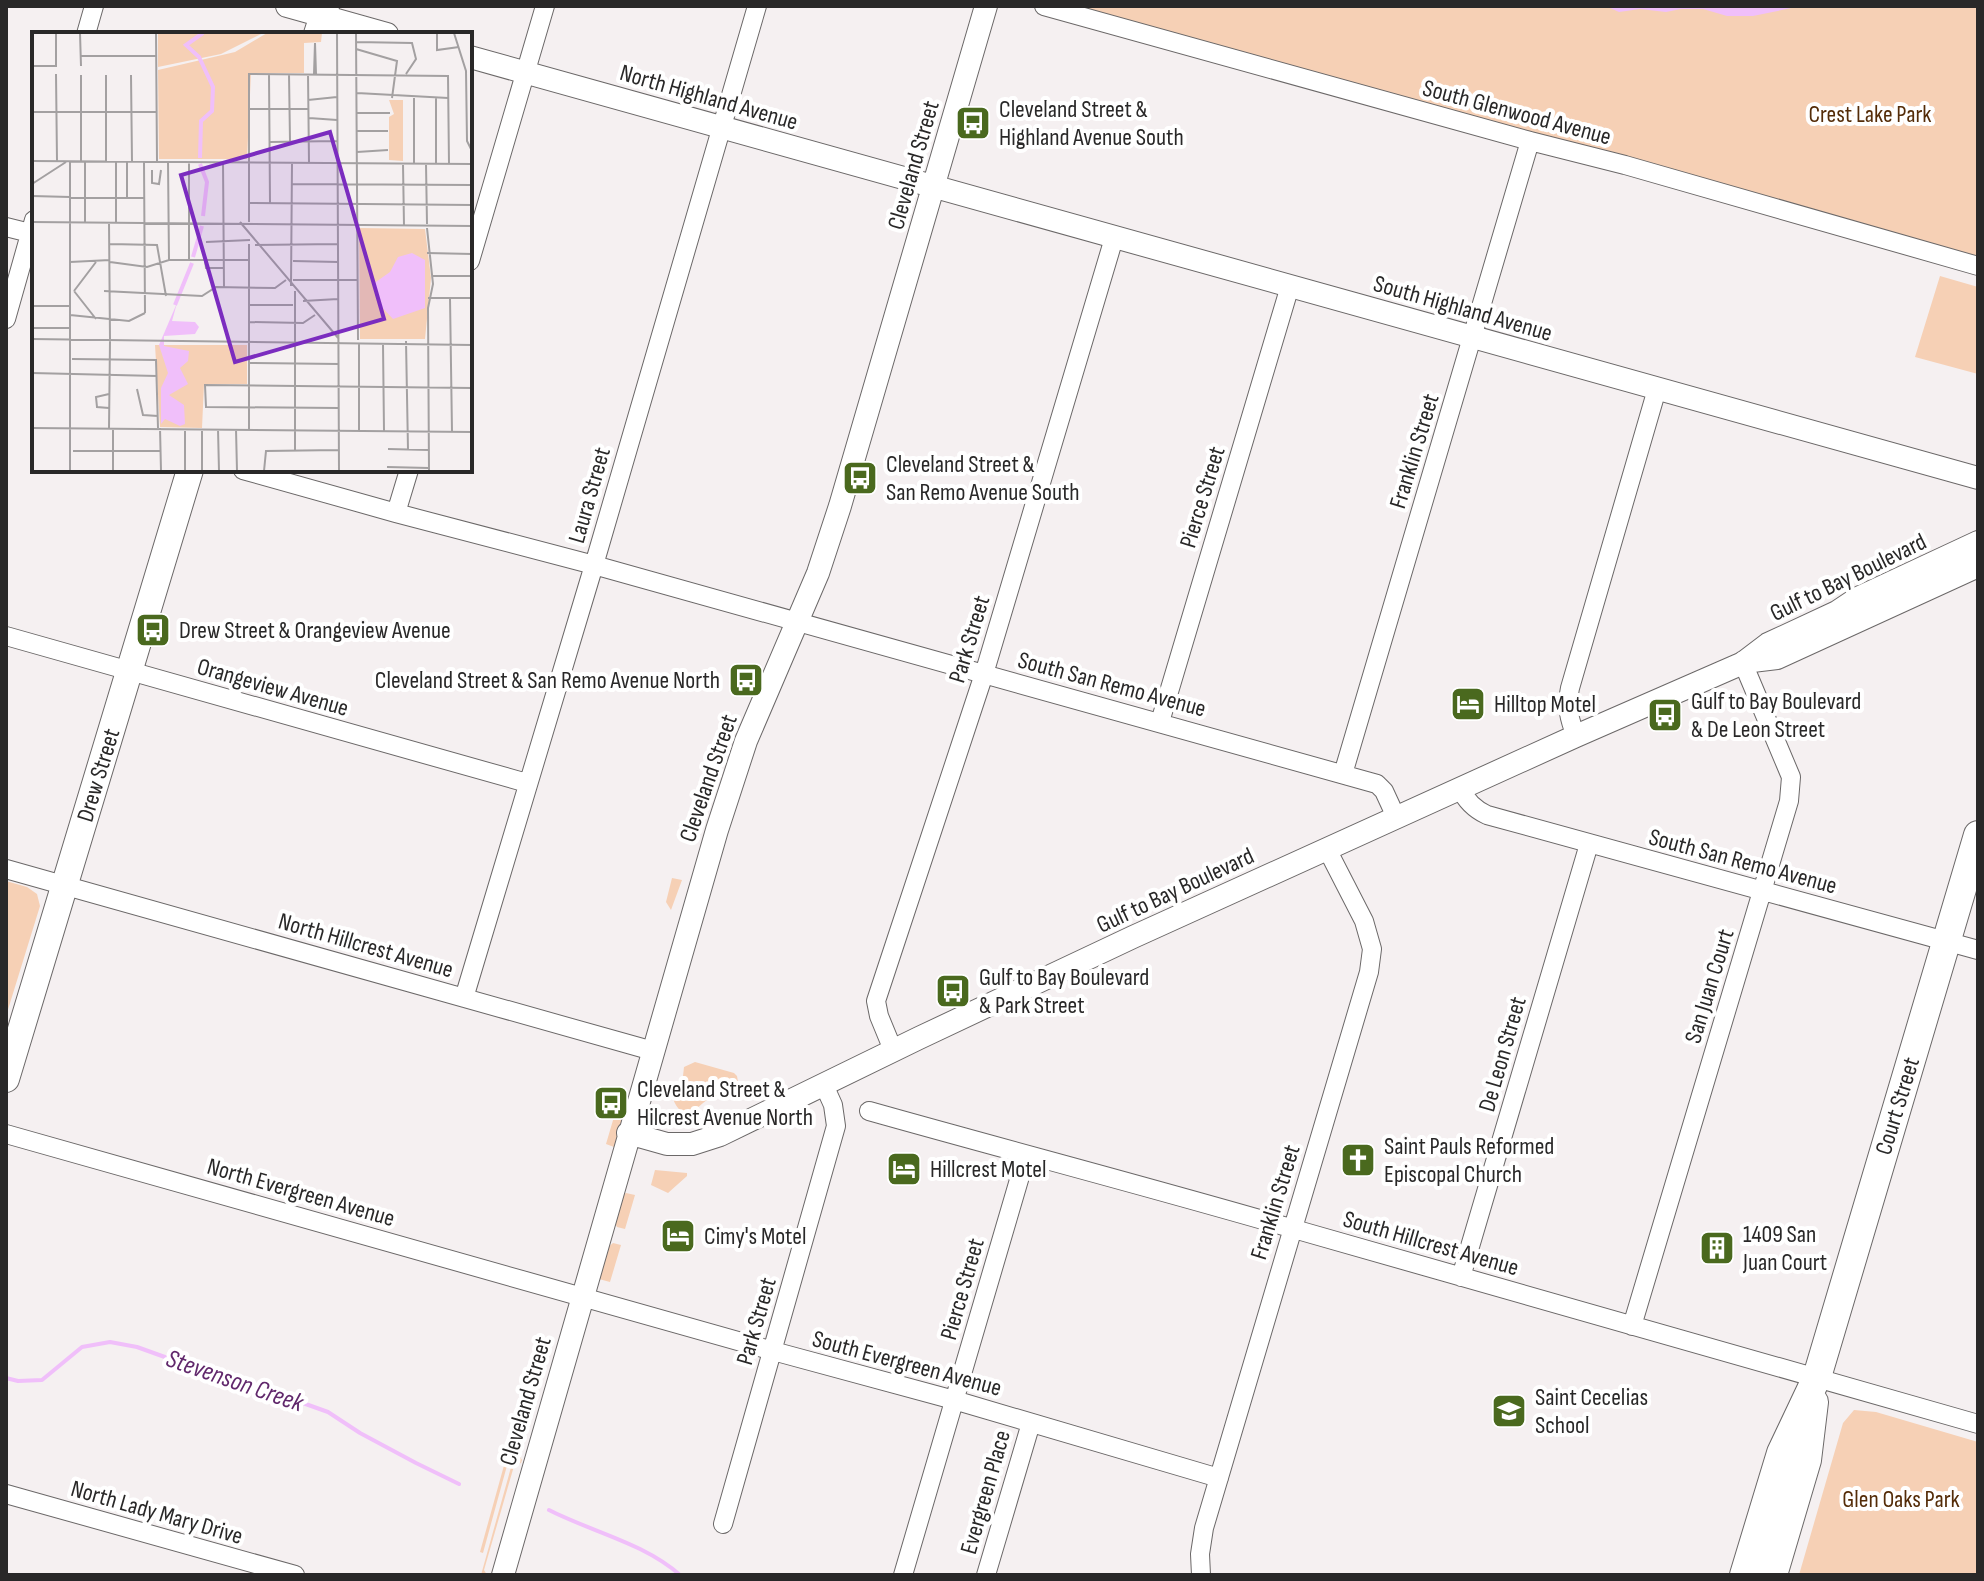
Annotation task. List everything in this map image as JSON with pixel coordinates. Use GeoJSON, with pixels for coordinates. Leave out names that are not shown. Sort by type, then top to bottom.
{"type":"FeatureCollection","features":[{"type":"Feature","properties":{"kind":"main road","name":"Drew Street"},"geometry":{"type":"LineString","coordinates":[[6,1079],[189,472]]}},
{"type":"Feature","properties":{"kind":"main road","name":"Court Street"},"geometry":{"type":"LineString","coordinates":[[1744,1575],[1781,1453],[1817,1377],[1978,835]]}},
{"type":"Feature","properties":{"kind":"main road","name":"Court Street"},"geometry":{"type":"LineString","coordinates":[[1773,1575],[1807,1460],[1817,1377]]}},
{"type":"Feature","properties":{"kind":"street"},"geometry":{"type":"LineString","coordinates":[[87,32],[94,6]]}},
{"type":"Feature","properties":{"kind":"street"},"geometry":{"type":"LineString","coordinates":[[287,6],[322,19],[378,32]]}},
{"type":"Feature","properties":{"kind":"street"},"geometry":{"type":"LineString","coordinates":[[472,254],[545,6]]}},
{"type":"Feature","properties":{"kind":"street","name":"Laura Street"},"geometry":{"type":"LineString","coordinates":[[464,998],[757,6]]}},
{"type":"Feature","properties":{"kind":"street","name":"Cleveland Street"},"geometry":{"type":"LineString","coordinates":[[503,1575],[717,830],[746,741],[818,573],[840,506],[986,6]]}},
{"type":"Feature","properties":{"kind":"street","name":"South Glenwood Avenue"},"geometry":{"type":"LineString","coordinates":[[1044,6],[1640,169],[1978,266]]}},
{"type":"Feature","properties":{"kind":"street","name":"North Highland Avenue"},"geometry":{"type":"LineString","coordinates":[[472,58],[933,187]]}},
{"type":"Feature","properties":{"kind":"street","name":"Franklin Street"},"geometry":{"type":"LineString","coordinates":[[1343,774],[1530,141]]}},
{"type":"Feature","properties":{"kind":"street","name":"South Highland Avenue"},"geometry":{"type":"LineString","coordinates":[[933,187],[1657,389],[1973,481]]}},
{"type":"Feature","properties":{"kind":"street"},"geometry":{"type":"LineString","coordinates":[[6,227],[32,229]]}},
{"type":"Feature","properties":{"kind":"street"},"geometry":{"type":"LineString","coordinates":[[6,319],[32,232]]}},
{"type":"Feature","properties":{"kind":"street","name":"Park Street"},"geometry":{"type":"LineString","coordinates":[[893,1050],[876,1001],[984,674],[1114,238]]}},
{"type":"Feature","properties":{"kind":"street","name":"Pierce Street"},"geometry":{"type":"LineString","coordinates":[[1160,722],[1290,286]]}},
{"type":"Feature","properties":{"kind":"street"},"geometry":{"type":"LineString","coordinates":[[1576,736],[1567,700],[1657,389]]}},
{"type":"Feature","properties":{"kind":"street","name":"South San Remo Avenue"},"geometry":{"type":"LineString","coordinates":[[250,472],[1377,784],[1384,791],[1396,817]]}},
{"type":"Feature","properties":{"kind":"street"},"geometry":{"type":"LineString","coordinates":[[396,513],[408,472]]}},
{"type":"Feature","properties":{"kind":"street","name":"Gulf to Bay Boulevard"},"geometry":{"type":"LineString","coordinates":[[628,1133],[667,1144],[692,1144],[720,1135],[893,1050],[1460,788],[1743,663],[1777,658],[1976,547]]}},
{"type":"Feature","properties":{"kind":"street","name":"Orangeview Avenue"},"geometry":{"type":"LineString","coordinates":[[6,636],[527,783]]}},
{"type":"Feature","properties":{"kind":"street","name":"San Juan Court"},"geometry":{"type":"LineString","coordinates":[[1632,1326],[1789,801],[1791,777],[1743,663]]}},
{"type":"Feature","properties":{"kind":"street","name":"South San Remo Avenue"},"geometry":{"type":"LineString","coordinates":[[1460,788],[1470,804],[1487,815],[1978,950]]}},
{"type":"Feature","properties":{"kind":"street","name":"De Leon Street"},"geometry":{"type":"LineString","coordinates":[[1461,1277],[1589,844]]}},
{"type":"Feature","properties":{"kind":"street","name":"Franklin Street"},"geometry":{"type":"LineString","coordinates":[[1201,1575],[1204,1528],[1369,972],[1372,949],[1364,921],[1327,849]]}},
{"type":"Feature","properties":{"kind":"street","name":"North Hillcrest Avenue"},"geometry":{"type":"LineString","coordinates":[[6,869],[653,1051]]}},
{"type":"Feature","properties":{"kind":"street","name":"Park Street"},"geometry":{"type":"LineString","coordinates":[[723,1524],[836,1126],[833,1105],[824,1085]]}},
{"type":"Feature","properties":{"kind":"street","name":"South Hillcrest Avenue"},"geometry":{"type":"LineString","coordinates":[[869,1111],[1978,1424]]}},
{"type":"Feature","properties":{"kind":"street","name":"North Evergreen Avenue"},"geometry":{"type":"LineString","coordinates":[[6,1134],[582,1297]]}},
{"type":"Feature","properties":{"kind":"street","name":"Pierce Street"},"geometry":{"type":"LineString","coordinates":[[903,1575],[1026,1156]]}},
{"type":"Feature","properties":{"kind":"street","name":"South Evergreen Avenue"},"geometry":{"type":"LineString","coordinates":[[582,1297],[954,1400],[1219,1478]]}},
{"type":"Feature","properties":{"kind":"street","name":"Evergreen Place"},"geometry":{"type":"LineString","coordinates":[[986,1575],[1031,1423]]}},
{"type":"Feature","properties":{"kind":"street","name":"North Lady Mary Drive"},"geometry":{"type":"LineString","coordinates":[[6,1494],[295,1575]]}},
{"type":"Feature","properties":{"kind":"green space","name":"Crest Lake Park"},"geometry":{"type":"Polygon","coordinates":[[[1075,6],[1978,6],[1978,256],[1075,6]]]}},
{"type":"Feature","properties":{"kind":"green space"},"geometry":{"type":"Polygon","coordinates":[[[1940,276],[1978,287],[1978,374],[1915,357],[1940,276]]]}},
{"type":"Feature","properties":{"kind":"green space"},"geometry":{"type":"Polygon","coordinates":[[[672,878],[682,880],[671,910],[666,902],[672,878]]]}},
{"type":"Feature","properties":{"kind":"green space"},"geometry":{"type":"Polygon","coordinates":[[[6,881],[27,887],[37,894],[40,906],[6,1016],[6,881]]]}},
{"type":"Feature","properties":{"kind":"green space"},"geometry":{"type":"Polygon","coordinates":[[[695,1062],[734,1073],[738,1082],[728,1088],[723,1098],[711,1098],[686,1113],[677,1107],[673,1099],[684,1067],[695,1062]]]}},
{"type":"Feature","properties":{"kind":"green space"},"geometry":{"type":"Polygon","coordinates":[[[616,1110],[624,1112],[614,1147],[606,1144],[616,1110]]]}},
{"type":"Feature","properties":{"kind":"green space"},"geometry":{"type":"Polygon","coordinates":[[[655,1170],[687,1173],[687,1176],[668,1193],[651,1185],[655,1170]]]}},
{"type":"Feature","properties":{"kind":"green space"},"geometry":{"type":"Polygon","coordinates":[[[626,1193],[635,1195],[625,1229],[617,1227],[614,1221],[620,1196],[626,1193]]]}},
{"type":"Feature","properties":{"kind":"green space"},"geometry":{"type":"Polygon","coordinates":[[[613,1243],[621,1245],[610,1282],[599,1279],[607,1248],[613,1243]]]}},
{"type":"Feature","properties":{"kind":"green space","name":"Glen Oaks Park"},"geometry":{"type":"Polygon","coordinates":[[[1854,1410],[1876,1412],[1978,1442],[1978,1575],[1799,1575],[1843,1423],[1854,1410]]]}},
{"type":"Feature","properties":{"kind":"green space"},"geometry":{"type":"Polygon","coordinates":[[[508,1451],[511,1451],[483,1553],[480,1552],[508,1451]]]}},
{"type":"Feature","properties":{"kind":"green space"},"geometry":{"type":"Polygon","coordinates":[[[515,1453],[522,1460],[514,1466],[484,1570],[487,1575],[481,1575],[515,1453]]]}},
{"type":"Feature","properties":{"kind":"shaded area"},"geometry":{"type":"Polygon","coordinates":[[[1606,6],[1801,6],[1753,16],[1727,16],[1703,9],[1619,12],[1606,6]]]}},
{"type":"Feature","properties":{"kind":"waterway","name":"Stevenson Creek"},"geometry":{"type":"LineString","coordinates":[[6,1378],[42,1380],[82,1347],[110,1342],[137,1347],[328,1412],[360,1433],[459,1484]]}},
{"type":"Feature","properties":{"kind":"waterway","name":"Stevenson Creek"},"geometry":{"type":"LineString","coordinates":[[549,1510],[634,1546],[680,1575]]}},
{"type":"Feature","properties":{"kind":"place","name":"Cleveland Street & Highland Avenue South"},"geometry":{"type":"Point","coordinates":[973,123]}},
{"type":"Feature","properties":{"kind":"place","name":"Cleveland Street & San Remo Avenue South"},"geometry":{"type":"Point","coordinates":[860,478]}},
{"type":"Feature","properties":{"kind":"place","name":"Drew Street & Orangeview Avenue"},"geometry":{"type":"Point","coordinates":[153,630]}},
{"type":"Feature","properties":{"kind":"place","name":"Cleveland Street & San Remo Avenue North"},"geometry":{"type":"Point","coordinates":[746,680]}},
{"type":"Feature","properties":{"kind":"place","name":"Hilltop Motel"},"geometry":{"type":"Point","coordinates":[1468,704]}},
{"type":"Feature","properties":{"kind":"place","name":"Gulf to Bay Boulevard & De Leon Street"},"geometry":{"type":"Point","coordinates":[1665,715]}},
{"type":"Feature","properties":{"kind":"place","name":"Gulf to Bay Boulevard & Park Street"},"geometry":{"type":"Point","coordinates":[953,991]}},
{"type":"Feature","properties":{"kind":"place","name":"Cleveland Street & Hilcrest Avenue North"},"geometry":{"type":"Point","coordinates":[611,1103]}},
{"type":"Feature","properties":{"kind":"place","name":"Saint Pauls Reformed Episcopal Church"},"geometry":{"type":"Point","coordinates":[1358,1160]}},
{"type":"Feature","properties":{"kind":"place","name":"Hillcrest Motel"},"geometry":{"type":"Point","coordinates":[904,1169]}},
{"type":"Feature","properties":{"kind":"place","name":"Cimy's Motel"},"geometry":{"type":"Point","coordinates":[678,1236]}},
{"type":"Feature","properties":{"kind":"place","name":"1409 San Juan Court"},"geometry":{"type":"Point","coordinates":[1717,1248]}},
{"type":"Feature","properties":{"kind":"place","name":"Saint Cecelias School"},"geometry":{"type":"Point","coordinates":[1509,1411]}}]}
